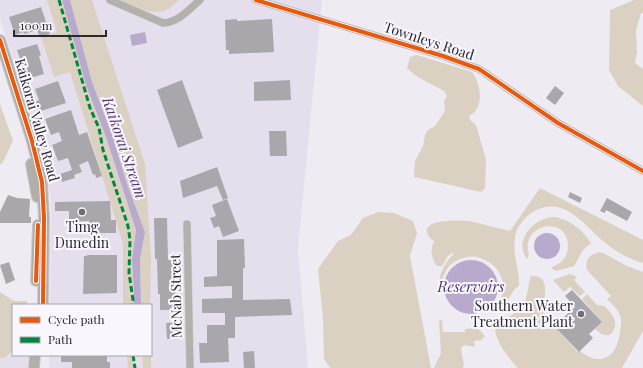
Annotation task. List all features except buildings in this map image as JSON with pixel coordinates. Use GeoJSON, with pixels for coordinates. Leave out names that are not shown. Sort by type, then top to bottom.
{"type":"FeatureCollection","features":[{"type":"Feature","properties":{"kind":"main road","name":"Kaikorai Valley Road"},"geometry":{"type":"LineString","coordinates":[[0,40],[32,141],[42,182],[44,218],[43,304]]}},
{"type":"Feature","properties":{"kind":"main road","name":"Kaikorai Valley Road"},"geometry":{"type":"LineString","coordinates":[[0,62],[28,151],[36,191],[38,227],[36,304]]}},
{"type":"Feature","properties":{"kind":"main road"},"geometry":{"type":"LineString","coordinates":[[34,368],[35,356]]}},
{"type":"Feature","properties":{"kind":"main road"},"geometry":{"type":"LineString","coordinates":[[42,356],[42,368]]}},
{"type":"Feature","properties":{"kind":"street"},"geometry":{"type":"LineString","coordinates":[[110,0],[163,23],[177,19],[200,0]]}},
{"type":"Feature","properties":{"kind":"street","name":"Townleys Road"},"geometry":{"type":"LineString","coordinates":[[256,0],[443,56],[479,69],[558,123],[643,171]]}},
{"type":"Feature","properties":{"kind":"street","name":"McNab Street"},"geometry":{"type":"LineString","coordinates":[[187,224],[190,368]]}},
{"type":"Feature","properties":{"kind":"shaded area"},"geometry":{"type":"Polygon","coordinates":[[[0,0],[322,0],[298,248],[308,368],[49,368],[49,356],[152,356],[152,304],[50,304],[51,201],[48,178],[41,146],[0,19],[0,0]]]}},
{"type":"Feature","properties":{"kind":"shaded area"},"geometry":{"type":"Polygon","coordinates":[[[47,0],[62,0],[86,85],[106,137],[136,230],[132,259],[134,304],[123,304],[123,244],[70,72],[54,77],[41,37],[57,32],[47,0]]]}},
{"type":"Feature","properties":{"kind":"shaded area"},"geometry":{"type":"Polygon","coordinates":[[[70,0],[92,0],[145,164],[151,258],[150,304],[141,304],[140,259],[145,232],[127,184],[112,135],[92,82],[70,0]]]}},
{"type":"Feature","properties":{"kind":"shaded area"},"geometry":{"type":"Polygon","coordinates":[[[121,0],[179,0],[168,9],[161,12],[155,12],[137,8],[121,0]]]}},
{"type":"Feature","properties":{"kind":"shaded area"},"geometry":{"type":"Polygon","coordinates":[[[634,0],[643,0],[643,13],[641,13],[636,30],[637,53],[635,63],[643,69],[643,106],[618,86],[609,70],[610,10],[634,0]]]}},
{"type":"Feature","properties":{"kind":"shaded area"},"geometry":{"type":"Polygon","coordinates":[[[417,55],[472,72],[478,83],[480,96],[479,102],[474,113],[469,116],[470,120],[476,125],[486,160],[485,188],[481,192],[414,177],[415,161],[423,146],[425,135],[428,130],[435,126],[445,111],[444,101],[447,96],[444,91],[416,76],[407,68],[410,57],[417,55]]]}},
{"type":"Feature","properties":{"kind":"shaded area"},"geometry":{"type":"Polygon","coordinates":[[[0,104],[13,141],[2,164],[0,164],[0,104]]]}},
{"type":"Feature","properties":{"kind":"shaded area"},"geometry":{"type":"Polygon","coordinates":[[[540,188],[643,240],[643,263],[624,256],[612,248],[599,238],[582,221],[564,209],[554,207],[543,208],[528,215],[520,224],[517,231],[514,250],[519,286],[514,290],[503,306],[500,308],[498,306],[503,291],[501,277],[494,266],[488,261],[480,258],[466,257],[459,259],[450,265],[446,270],[440,287],[439,283],[443,268],[455,253],[448,256],[442,266],[437,266],[433,260],[432,254],[434,241],[427,232],[431,225],[443,221],[468,221],[510,231],[540,188]]]}},
{"type":"Feature","properties":{"kind":"shaded area"},"geometry":{"type":"Polygon","coordinates":[[[378,212],[394,213],[413,221],[417,233],[410,256],[431,368],[330,368],[324,359],[323,319],[318,269],[338,241],[351,235],[363,218],[378,212]]]}},
{"type":"Feature","properties":{"kind":"shaded area"},"geometry":{"type":"Polygon","coordinates":[[[553,217],[570,222],[584,234],[591,243],[583,250],[574,266],[556,271],[551,268],[562,261],[568,249],[566,235],[560,229],[553,226],[544,227],[537,230],[531,236],[528,244],[529,255],[527,259],[523,252],[522,245],[528,231],[533,226],[539,221],[553,217]]]}},
{"type":"Feature","properties":{"kind":"shaded area"},"geometry":{"type":"Polygon","coordinates":[[[599,252],[643,272],[643,331],[622,368],[518,368],[500,344],[495,327],[522,306],[526,299],[531,276],[542,279],[544,283],[544,310],[549,320],[545,325],[549,328],[553,325],[578,352],[580,351],[595,359],[607,357],[612,353],[618,341],[620,332],[620,315],[617,309],[607,299],[611,296],[587,270],[588,258],[599,252]]]}},
{"type":"Feature","properties":{"kind":"shaded area"},"geometry":{"type":"Polygon","coordinates":[[[570,274],[577,277],[574,280],[585,292],[580,296],[570,287],[564,292],[553,280],[570,274]]]}},
{"type":"Feature","properties":{"kind":"shaded area"},"geometry":{"type":"Polygon","coordinates":[[[0,292],[14,301],[27,301],[27,304],[12,304],[12,352],[5,358],[0,358],[0,292]]]}},
{"type":"Feature","properties":{"kind":"shaded area"},"geometry":{"type":"Polygon","coordinates":[[[587,294],[597,305],[604,306],[613,316],[615,326],[614,331],[610,334],[604,335],[595,329],[602,322],[582,299],[587,294]]]}},
{"type":"Feature","properties":{"kind":"shaded area"},"geometry":{"type":"Polygon","coordinates":[[[439,320],[442,320],[443,332],[465,332],[465,329],[476,328],[481,331],[485,337],[482,338],[483,340],[474,341],[475,347],[464,345],[461,348],[463,368],[434,368],[441,353],[439,320]]]}},
{"type":"Feature","properties":{"kind":"shaded area"},"geometry":{"type":"Polygon","coordinates":[[[12,354],[12,356],[31,356],[31,368],[0,368],[0,358],[5,358],[12,354]]]}},
{"type":"Feature","properties":{"kind":"shaded area"},"geometry":{"type":"Polygon","coordinates":[[[127,356],[135,356],[136,368],[128,368],[127,356]]]}},
{"type":"Feature","properties":{"kind":"shaded area"},"geometry":{"type":"Polygon","coordinates":[[[142,356],[151,356],[151,368],[143,368],[142,356]]]}},
{"type":"Feature","properties":{"kind":"water"},"geometry":{"type":"Polygon","coordinates":[[[62,0],[70,0],[92,82],[112,135],[127,184],[145,232],[140,259],[141,304],[134,304],[132,259],[136,230],[106,137],[86,85],[62,0]]]}},
{"type":"Feature","properties":{"kind":"water"},"geometry":{"type":"Polygon","coordinates":[[[145,32],[147,43],[132,46],[130,35],[145,32]]]}},
{"type":"Feature","properties":{"kind":"water"},"geometry":{"type":"Polygon","coordinates":[[[547,233],[556,237],[560,246],[556,255],[547,259],[538,255],[534,246],[538,237],[547,233]]]}},
{"type":"Feature","properties":{"kind":"water","name":"Reservoirs"},"geometry":{"type":"Polygon","coordinates":[[[471,260],[481,262],[490,268],[496,277],[498,287],[496,297],[490,306],[481,312],[471,314],[461,312],[452,306],[446,297],[444,287],[446,277],[452,268],[461,262],[471,260]]]}},
{"type":"Feature","properties":{"kind":"marked path"},"geometry":{"type":"LineString","coordinates":[[59,0],[90,108],[99,128],[103,150],[128,226],[130,240],[129,273],[133,300],[132,304]]}},
{"type":"Feature","properties":{"kind":"marked path"},"geometry":{"type":"LineString","coordinates":[[133,356],[135,368]]}},
{"type":"Feature","properties":{"kind":"cycle path"},"geometry":{"type":"LineString","coordinates":[[256,0],[443,56],[479,69],[558,123],[643,171]]}},
{"type":"Feature","properties":{"kind":"cycle path"},"geometry":{"type":"LineString","coordinates":[[0,40],[32,141],[42,182],[44,218],[43,304]]}},
{"type":"Feature","properties":{"kind":"cycle path"},"geometry":{"type":"LineString","coordinates":[[36,281],[38,225]]}},
{"type":"Feature","properties":{"kind":"place","name":"Timg Dunedin"},"geometry":{"type":"Point","coordinates":[82,212]}},
{"type":"Feature","properties":{"kind":"place","name":"Southern Water Treatment Plant"},"geometry":{"type":"Point","coordinates":[581,314]}},
{"type":"Feature","properties":{"kind":"water label","name":"Kaikorai Stream"},"geometry":{"type":"Point","coordinates":[124,148]}}]}
